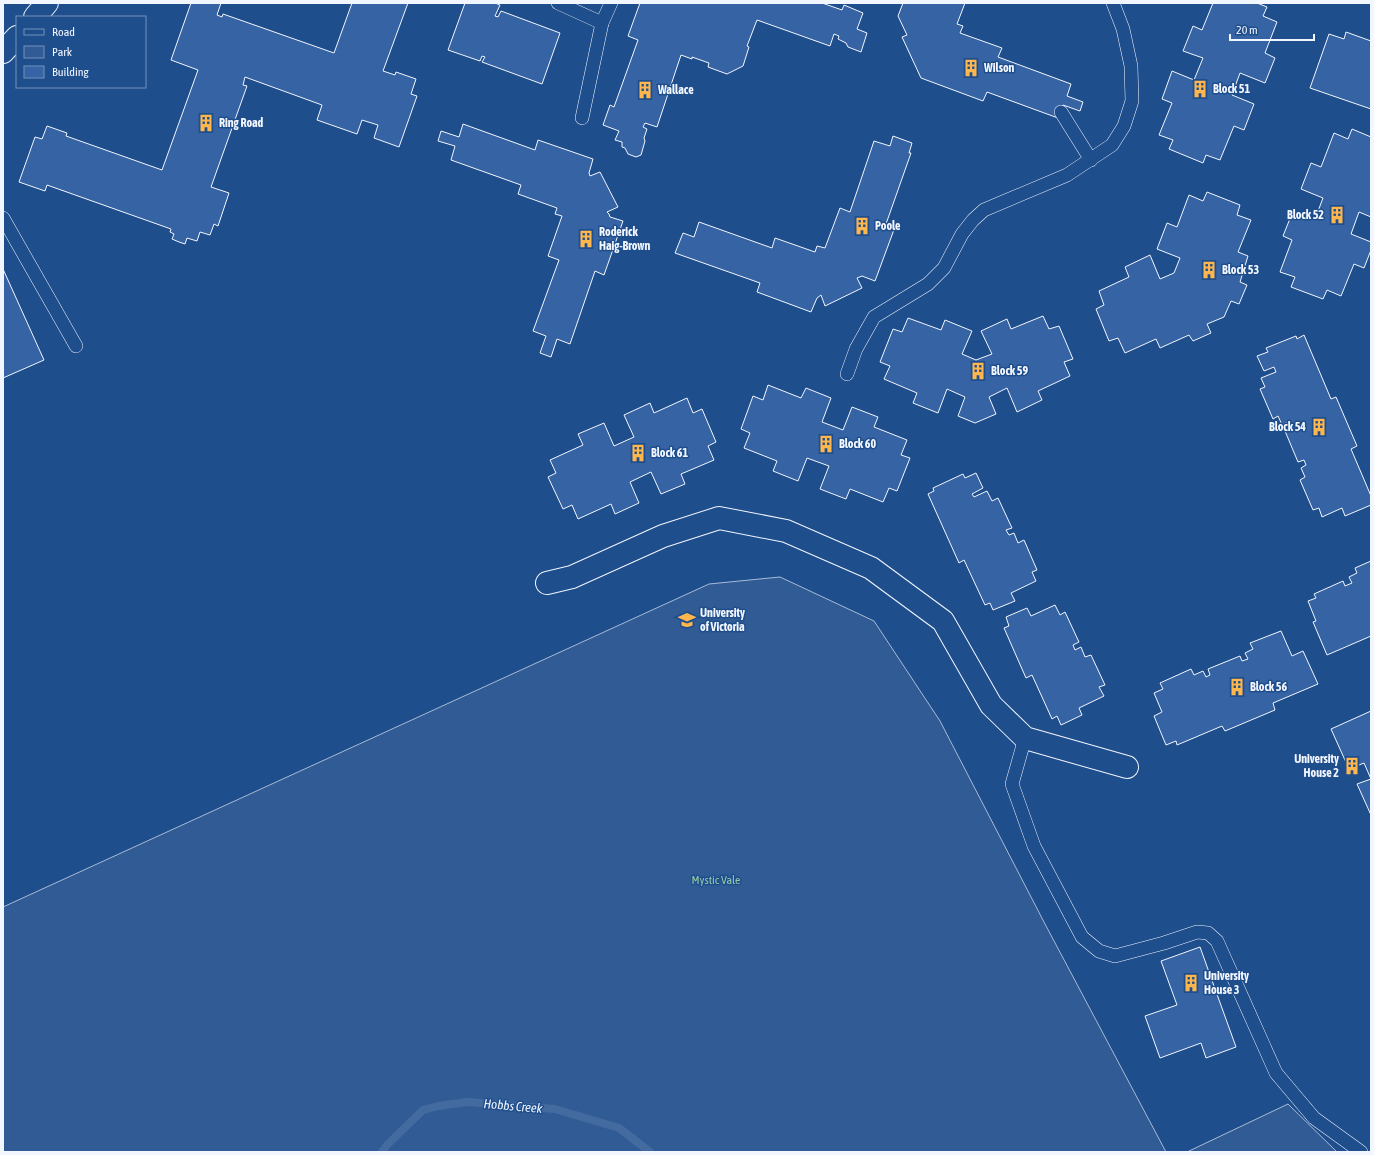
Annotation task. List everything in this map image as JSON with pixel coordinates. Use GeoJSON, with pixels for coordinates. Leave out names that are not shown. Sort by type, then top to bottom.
{"type":"FeatureCollection","features":[{"type":"Feature","properties":{"kind":"street"},"geometry":{"type":"LineString","coordinates":[[36,16],[47,3]]}},
{"type":"Feature","properties":{"kind":"street"},"geometry":{"type":"LineString","coordinates":[[3,52],[16,38]]}},
{"type":"Feature","properties":{"kind":"street"},"geometry":{"type":"LineString","coordinates":[[547,583],[572,577],[663,536],[719,518],[786,532],[871,568],[943,622],[991,705],[1025,738],[1127,767]]}},
{"type":"Feature","properties":{"kind":"lane"},"geometry":{"type":"LineString","coordinates":[[558,3],[602,23]]}},
{"type":"Feature","properties":{"kind":"lane"},"geometry":{"type":"LineString","coordinates":[[582,118],[602,23],[611,3]]}},
{"type":"Feature","properties":{"kind":"lane"},"geometry":{"type":"LineString","coordinates":[[846,374],[856,349],[874,317],[928,284],[944,268],[962,234],[973,220],[984,210],[1067,176],[1112,146],[1124,126],[1132,102],[1129,58],[1123,29],[1113,3]]}},
{"type":"Feature","properties":{"kind":"lane"},"geometry":{"type":"LineString","coordinates":[[1060,112],[1091,160]]}},
{"type":"Feature","properties":{"kind":"lane"},"geometry":{"type":"LineString","coordinates":[[3,218],[76,346]]}},
{"type":"Feature","properties":{"kind":"lane"},"geometry":{"type":"LineString","coordinates":[[1025,738],[1012,784],[1034,846],[1082,938],[1099,951],[1114,956],[1164,943],[1196,932],[1208,933],[1217,941],[1276,1073],[1314,1118],[1361,1152]]}},
{"type":"Feature","properties":{"kind":"green space","name":"Mystic Vale"},"geometry":{"type":"Polygon","coordinates":[[[780,577],[874,621],[940,721],[1045,924],[1166,1152],[3,1152],[3,907],[709,584],[780,577]]]}},
{"type":"Feature","properties":{"kind":"green space"},"geometry":{"type":"Polygon","coordinates":[[[1288,1104],[1337,1152],[1187,1152],[1288,1104]]]}},
{"type":"Feature","properties":{"kind":"building","name":"Ring Road"},"geometry":{"type":"Polygon","coordinates":[[[191,3],[221,3],[217,15],[222,17],[223,14],[334,53],[352,3],[408,3],[383,71],[395,75],[396,72],[416,79],[411,94],[417,96],[399,147],[374,138],[378,125],[362,120],[357,134],[317,120],[322,105],[245,77],[243,85],[247,86],[211,187],[229,193],[218,226],[214,224],[210,235],[200,232],[197,241],[187,238],[185,244],[172,239],[174,234],[170,232],[171,229],[47,185],[45,191],[19,182],[35,137],[42,139],[47,126],[67,133],[66,136],[162,170],[198,70],[171,60],[191,3]]]}},
{"type":"Feature","properties":{"kind":"building"},"geometry":{"type":"Polygon","coordinates":[[[465,3],[495,3],[500,5],[495,16],[498,17],[501,11],[560,33],[542,84],[482,62],[485,57],[482,56],[480,61],[448,50],[465,3]]]}},
{"type":"Feature","properties":{"kind":"building","name":"Wallace"},"geometry":{"type":"Polygon","coordinates":[[[640,3],[822,3],[842,10],[844,5],[863,13],[857,29],[867,33],[861,52],[848,47],[846,43],[838,39],[839,36],[834,34],[830,46],[757,20],[747,46],[749,47],[743,66],[727,74],[708,67],[709,63],[681,55],[657,127],[645,123],[643,127],[647,129],[644,138],[645,141],[641,155],[636,157],[628,154],[625,148],[622,147],[622,142],[615,140],[619,131],[603,125],[610,105],[614,107],[638,40],[628,36],[640,3]]]}},
{"type":"Feature","properties":{"kind":"building","name":"Wilson"},"geometry":{"type":"Polygon","coordinates":[[[903,3],[965,3],[957,24],[963,26],[960,33],[1002,48],[998,57],[1071,84],[1067,96],[1083,102],[1080,111],[1063,105],[1058,118],[987,92],[983,101],[921,78],[902,37],[907,35],[898,16],[903,3]]]}},
{"type":"Feature","properties":{"kind":"building","name":"Block 51"},"geometry":{"type":"Polygon","coordinates":[[[1213,3],[1257,3],[1267,7],[1263,16],[1277,22],[1265,53],[1275,58],[1265,83],[1240,73],[1232,95],[1254,104],[1244,130],[1234,126],[1220,160],[1206,155],[1203,163],[1169,149],[1173,140],[1159,135],[1172,103],[1162,99],[1172,71],[1194,80],[1203,58],[1183,51],[1193,26],[1202,30],[1213,3]]]}},
{"type":"Feature","properties":{"kind":"building"},"geometry":{"type":"Polygon","coordinates":[[[1346,32],[1371,41],[1371,109],[1310,88],[1329,34],[1344,39],[1346,32]]]}},
{"type":"Feature","properties":{"kind":"building","name":"Roderick Haig-Brown"},"geometry":{"type":"Polygon","coordinates":[[[463,124],[535,150],[538,140],[593,159],[589,173],[590,176],[600,172],[618,207],[607,212],[610,217],[623,221],[604,275],[595,271],[570,344],[557,339],[551,357],[540,353],[546,336],[533,331],[559,260],[548,256],[562,216],[555,214],[557,208],[518,194],[521,185],[451,160],[455,146],[438,141],[441,131],[459,137],[463,124]]]}},
{"type":"Feature","properties":{"kind":"building","name":"Block 52"},"geometry":{"type":"Polygon","coordinates":[[[1352,129],[1371,137],[1371,217],[1359,212],[1351,234],[1371,242],[1371,250],[1364,268],[1354,264],[1341,296],[1327,290],[1323,299],[1291,287],[1295,277],[1280,272],[1292,240],[1283,236],[1293,211],[1315,219],[1323,198],[1301,189],[1311,163],[1321,167],[1334,133],[1348,139],[1352,129]]]}},
{"type":"Feature","properties":{"kind":"building","name":"Poole"},"geometry":{"type":"Polygon","coordinates":[[[893,136],[912,143],[909,153],[911,153],[886,224],[895,227],[875,281],[862,276],[857,278],[862,288],[825,306],[821,295],[817,298],[811,312],[757,292],[760,283],[675,253],[683,233],[694,237],[699,222],[772,248],[775,238],[815,252],[817,246],[825,248],[840,208],[850,212],[874,141],[890,146],[893,136]]]}},
{"type":"Feature","properties":{"kind":"building","name":"Block 53"},"geometry":{"type":"Polygon","coordinates":[[[1207,192],[1240,205],[1237,215],[1251,220],[1238,252],[1248,256],[1240,282],[1247,285],[1239,304],[1231,301],[1224,317],[1207,324],[1211,333],[1193,341],[1189,335],[1160,348],[1156,339],[1125,353],[1118,338],[1109,341],[1096,309],[1104,305],[1099,291],[1129,277],[1125,267],[1150,255],[1160,279],[1174,273],[1180,258],[1157,249],[1167,223],[1177,227],[1189,195],[1203,201],[1207,192]]]}},
{"type":"Feature","properties":{"kind":"building"},"geometry":{"type":"Polygon","coordinates":[[[3,269],[44,360],[3,378],[3,269]]]}},
{"type":"Feature","properties":{"kind":"building","name":"Block 59"},"geometry":{"type":"Polygon","coordinates":[[[1043,316],[1049,329],[1059,326],[1073,359],[1064,362],[1070,376],[1038,391],[1042,400],[1017,412],[1007,388],[989,397],[996,414],[975,423],[958,416],[965,397],[947,389],[938,413],[913,403],[917,393],[884,379],[890,366],[880,362],[893,329],[902,332],[908,318],[941,330],[945,320],[972,331],[962,354],[976,360],[992,354],[981,331],[1007,319],[1011,329],[1043,316]]]}},
{"type":"Feature","properties":{"kind":"building","name":"Block 54"},"geometry":{"type":"Polygon","coordinates":[[[1304,335],[1331,399],[1336,397],[1357,446],[1351,449],[1371,496],[1371,505],[1345,516],[1342,508],[1322,517],[1319,508],[1313,510],[1300,480],[1305,477],[1301,468],[1306,465],[1304,460],[1298,462],[1285,431],[1290,429],[1288,422],[1282,425],[1278,416],[1273,419],[1260,389],[1265,387],[1261,378],[1276,372],[1274,367],[1264,371],[1257,356],[1268,352],[1266,348],[1296,336],[1297,339],[1304,335]]]}},
{"type":"Feature","properties":{"kind":"building","name":"Block 60"},"geometry":{"type":"Polygon","coordinates":[[[768,385],[801,398],[806,388],[831,398],[822,422],[843,430],[852,407],[878,417],[874,427],[907,440],[901,455],[910,458],[897,491],[889,488],[883,502],[850,489],[846,499],[820,489],[829,466],[807,458],[798,481],[773,471],[777,461],[744,448],[750,433],[741,429],[753,396],[763,400],[768,385]]]}},
{"type":"Feature","properties":{"kind":"building","name":"Block 61"},"geometry":{"type":"Polygon","coordinates":[[[687,398],[693,413],[702,409],[716,442],[708,446],[714,460],[681,474],[685,484],[661,494],[651,472],[630,482],[639,503],[615,514],[611,504],[578,519],[572,505],[563,509],[548,477],[556,473],[550,460],[583,445],[578,434],[604,423],[614,446],[634,437],[624,415],[650,403],[654,413],[687,398]]]}},
{"type":"Feature","properties":{"kind":"building"},"geometry":{"type":"Polygon","coordinates":[[[976,473],[983,488],[972,494],[974,497],[987,491],[992,501],[998,498],[1012,528],[1006,530],[1009,535],[1014,533],[1018,543],[1024,540],[1037,570],[1032,572],[1036,581],[1011,593],[1015,601],[993,610],[990,603],[985,605],[964,560],[959,563],[928,494],[934,491],[933,488],[963,474],[965,478],[976,473]]]}},
{"type":"Feature","properties":{"kind":"building"},"geometry":{"type":"Polygon","coordinates":[[[1371,561],[1371,636],[1327,655],[1313,622],[1316,621],[1308,601],[1316,598],[1314,594],[1343,581],[1345,586],[1352,583],[1349,577],[1357,573],[1355,568],[1371,561]]]}},
{"type":"Feature","properties":{"kind":"building"},"geometry":{"type":"Polygon","coordinates":[[[1055,605],[1060,615],[1065,612],[1079,642],[1073,645],[1075,650],[1081,647],[1085,657],[1091,655],[1105,685],[1099,687],[1104,696],[1079,708],[1082,715],[1061,725],[1057,716],[1052,719],[1032,675],[1026,678],[1004,628],[1009,626],[1006,617],[1027,608],[1031,616],[1055,605]]]}},
{"type":"Feature","properties":{"kind":"building","name":"Block 56"},"geometry":{"type":"Polygon","coordinates":[[[1281,631],[1292,656],[1303,651],[1318,684],[1273,703],[1275,710],[1225,731],[1222,726],[1177,745],[1176,741],[1166,745],[1154,716],[1162,712],[1154,693],[1163,689],[1160,683],[1191,669],[1194,675],[1203,671],[1206,677],[1210,675],[1208,669],[1240,656],[1242,661],[1248,659],[1245,653],[1253,649],[1250,643],[1281,631]]]}},
{"type":"Feature","properties":{"kind":"building","name":"University House 2"},"geometry":{"type":"Polygon","coordinates":[[[1371,711],[1371,779],[1364,763],[1349,769],[1331,729],[1371,711]]]}},
{"type":"Feature","properties":{"kind":"building"},"geometry":{"type":"Polygon","coordinates":[[[1371,779],[1371,815],[1357,784],[1371,779]]]}},
{"type":"Feature","properties":{"kind":"building","name":"University House 3"},"geometry":{"type":"Polygon","coordinates":[[[1200,947],[1236,1047],[1206,1058],[1201,1043],[1160,1058],[1145,1016],[1177,1005],[1161,961],[1200,947]]]}},
{"type":"Feature","properties":{"kind":"waterway","name":"Hobbs Creek"},"geometry":{"type":"LineString","coordinates":[[382,1152],[387,1145],[423,1110],[438,1106],[467,1102],[555,1109],[619,1128],[650,1152]]}},
{"type":"Feature","properties":{"kind":"place","name":"Wilson"},"geometry":{"type":"Point","coordinates":[971,68]}},
{"type":"Feature","properties":{"kind":"place","name":"Block 51"},"geometry":{"type":"Point","coordinates":[1200,89]}},
{"type":"Feature","properties":{"kind":"place","name":"Wallace"},"geometry":{"type":"Point","coordinates":[645,90]}},
{"type":"Feature","properties":{"kind":"place","name":"Ring Road"},"geometry":{"type":"Point","coordinates":[206,123]}},
{"type":"Feature","properties":{"kind":"place","name":"Block 52"},"geometry":{"type":"Point","coordinates":[1337,215]}},
{"type":"Feature","properties":{"kind":"place","name":"Poole"},"geometry":{"type":"Point","coordinates":[862,226]}},
{"type":"Feature","properties":{"kind":"place","name":"Roderick Haig-Brown"},"geometry":{"type":"Point","coordinates":[586,239]}},
{"type":"Feature","properties":{"kind":"place","name":"Block 53"},"geometry":{"type":"Point","coordinates":[1209,270]}},
{"type":"Feature","properties":{"kind":"place","name":"Block 59"},"geometry":{"type":"Point","coordinates":[978,371]}},
{"type":"Feature","properties":{"kind":"place","name":"Block 54"},"geometry":{"type":"Point","coordinates":[1319,427]}},
{"type":"Feature","properties":{"kind":"place","name":"Block 60"},"geometry":{"type":"Point","coordinates":[826,444]}},
{"type":"Feature","properties":{"kind":"place","name":"Block 61"},"geometry":{"type":"Point","coordinates":[638,453]}},
{"type":"Feature","properties":{"kind":"place","name":"University of Victoria"},"geometry":{"type":"Point","coordinates":[687,620]}},
{"type":"Feature","properties":{"kind":"place","name":"Block 56"},"geometry":{"type":"Point","coordinates":[1237,687]}},
{"type":"Feature","properties":{"kind":"place","name":"University House 2"},"geometry":{"type":"Point","coordinates":[1352,766]}},
{"type":"Feature","properties":{"kind":"place","name":"University House 3"},"geometry":{"type":"Point","coordinates":[1191,983]}}]}
